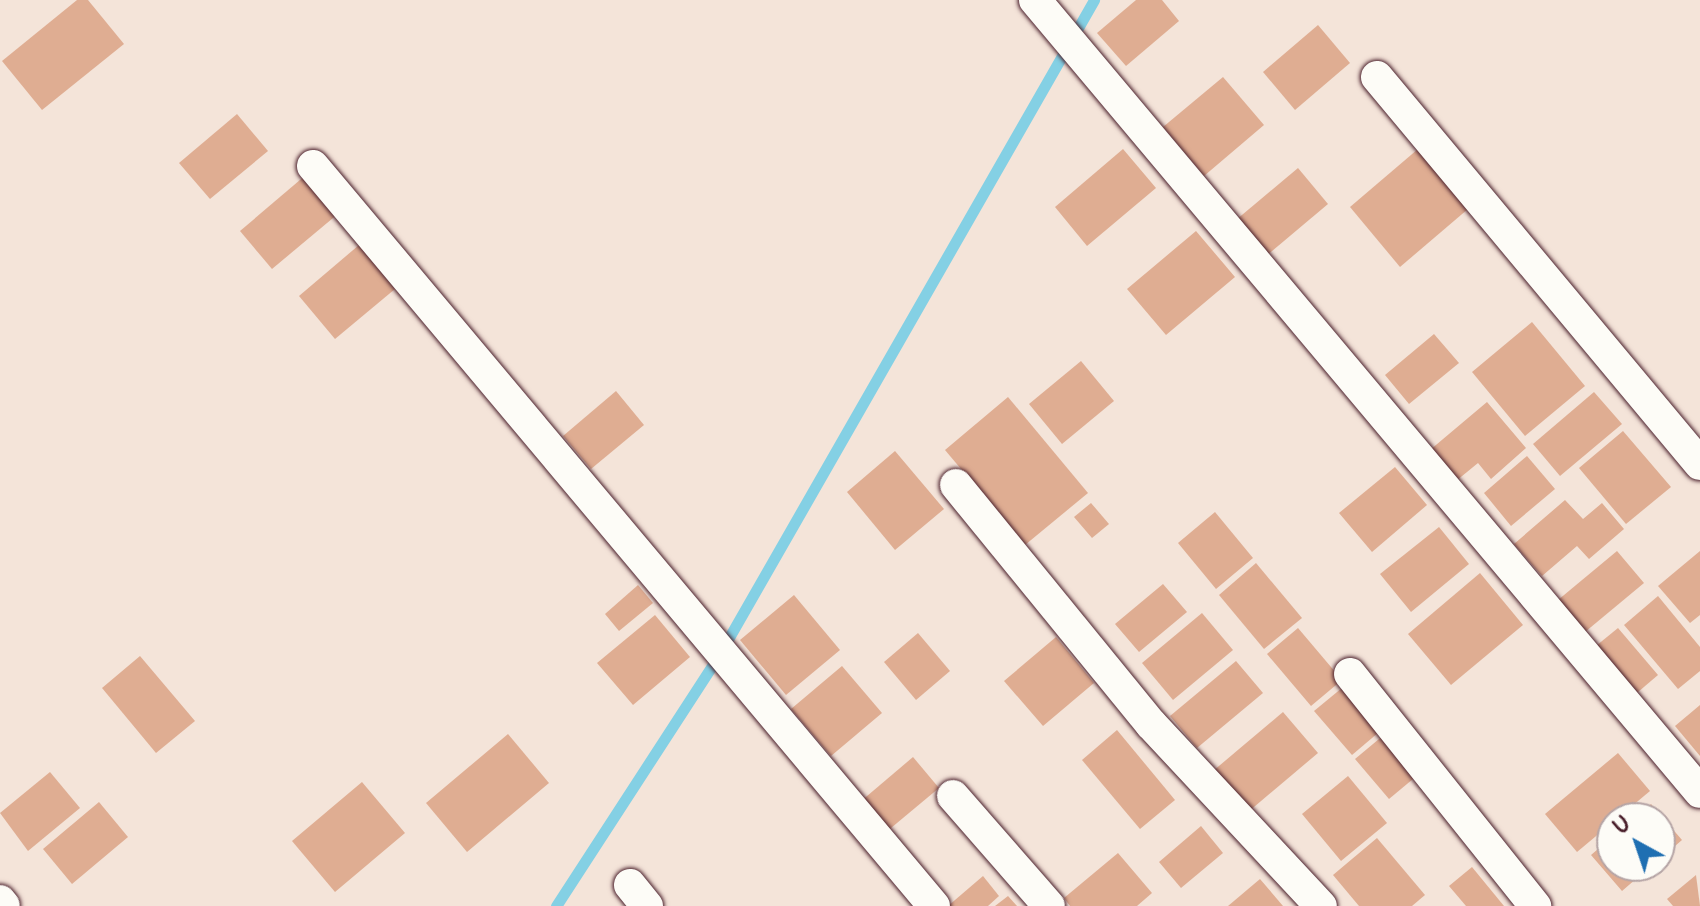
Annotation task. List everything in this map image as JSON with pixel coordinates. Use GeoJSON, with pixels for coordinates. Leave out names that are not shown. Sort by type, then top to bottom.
{"type":"FeatureCollection","features":[{"type":"Feature","properties":{"kind":"street"},"geometry":{"type":"LineString","coordinates":[[1040,6],[1700,792]]}},
{"type":"Feature","properties":{"kind":"street"},"geometry":{"type":"LineString","coordinates":[[1377,77],[1700,464]]}},
{"type":"Feature","properties":{"kind":"street"},"geometry":{"type":"LineString","coordinates":[[313,166],[744,685],[934,906]]}},
{"type":"Feature","properties":{"kind":"street"},"geometry":{"type":"LineString","coordinates":[[956,485],[1151,724],[1321,906]]}},
{"type":"Feature","properties":{"kind":"street"},"geometry":{"type":"LineString","coordinates":[[1350,674],[1535,906]]}},
{"type":"Feature","properties":{"kind":"street"},"geometry":{"type":"LineString","coordinates":[[953,796],[1049,906]]}},
{"type":"Feature","properties":{"kind":"street"},"geometry":{"type":"LineString","coordinates":[[0,901],[4,906]]}},
{"type":"Feature","properties":{"kind":"building"},"geometry":{"type":"Polygon","coordinates":[[[77,0],[88,0],[124,44],[42,110],[2,61],[77,0]]]}},
{"type":"Feature","properties":{"kind":"building"},"geometry":{"type":"Polygon","coordinates":[[[1136,0],[1162,0],[1179,21],[1126,66],[1097,33],[1136,0]]]}},
{"type":"Feature","properties":{"kind":"building"},"geometry":{"type":"Polygon","coordinates":[[[1318,25],[1350,63],[1295,110],[1263,72],[1318,25]]]}},
{"type":"Feature","properties":{"kind":"building"},"geometry":{"type":"Polygon","coordinates":[[[1223,77],[1264,125],[1204,176],[1163,127],[1223,77]]]}},
{"type":"Feature","properties":{"kind":"building"},"geometry":{"type":"Polygon","coordinates":[[[237,114],[268,151],[210,199],[179,163],[237,114]]]}},
{"type":"Feature","properties":{"kind":"building"},"geometry":{"type":"Polygon","coordinates":[[[1123,149],[1156,188],[1087,246],[1055,207],[1123,149]]]}},
{"type":"Feature","properties":{"kind":"building"},"geometry":{"type":"Polygon","coordinates":[[[1418,149],[1468,209],[1400,267],[1350,207],[1418,149]]]}},
{"type":"Feature","properties":{"kind":"building"},"geometry":{"type":"Polygon","coordinates":[[[1298,168],[1328,204],[1266,256],[1236,220],[1298,168]]]}},
{"type":"Feature","properties":{"kind":"building"},"geometry":{"type":"Polygon","coordinates":[[[307,174],[339,213],[272,269],[240,231],[307,174]]]}},
{"type":"Feature","properties":{"kind":"building"},"geometry":{"type":"Polygon","coordinates":[[[1196,231],[1235,277],[1166,335],[1127,289],[1196,231]]]}},
{"type":"Feature","properties":{"kind":"building"},"geometry":{"type":"Polygon","coordinates":[[[359,245],[395,289],[335,339],[299,296],[359,245]]]}},
{"type":"Feature","properties":{"kind":"building"},"geometry":{"type":"Polygon","coordinates":[[[1532,322],[1585,386],[1525,436],[1472,372],[1532,322]]]}},
{"type":"Feature","properties":{"kind":"building"},"geometry":{"type":"Polygon","coordinates":[[[1434,334],[1459,363],[1409,404],[1385,375],[1434,334]]]}},
{"type":"Feature","properties":{"kind":"building"},"geometry":{"type":"Polygon","coordinates":[[[1081,361],[1114,401],[1062,444],[1029,404],[1081,361]]]}},
{"type":"Feature","properties":{"kind":"building"},"geometry":{"type":"Polygon","coordinates":[[[616,391],[644,425],[591,469],[563,436],[616,391]]]}},
{"type":"Feature","properties":{"kind":"building"},"geometry":{"type":"Polygon","coordinates":[[[1594,392],[1622,424],[1560,476],[1533,444],[1594,392]]]}},
{"type":"Feature","properties":{"kind":"building"},"geometry":{"type":"Polygon","coordinates":[[[1008,397],[1088,493],[1025,545],[945,450],[1008,397]]]}},
{"type":"Feature","properties":{"kind":"building"},"geometry":{"type":"Polygon","coordinates":[[[1487,402],[1526,448],[1491,479],[1478,463],[1456,481],[1430,450],[1487,402]]]}},
{"type":"Feature","properties":{"kind":"building"},"geometry":{"type":"Polygon","coordinates":[[[1623,431],[1671,487],[1626,524],[1579,468],[1623,431]]]}},
{"type":"Feature","properties":{"kind":"building"},"geometry":{"type":"Polygon","coordinates":[[[895,451],[944,509],[895,550],[847,492],[895,451]]]}},
{"type":"Feature","properties":{"kind":"building"},"geometry":{"type":"Polygon","coordinates":[[[1527,456],[1555,489],[1511,526],[1484,493],[1527,456]]]}},
{"type":"Feature","properties":{"kind":"building"},"geometry":{"type":"Polygon","coordinates":[[[1395,467],[1427,505],[1372,552],[1339,513],[1395,467]]]}},
{"type":"Feature","properties":{"kind":"building"},"geometry":{"type":"Polygon","coordinates":[[[1565,500],[1583,519],[1602,503],[1624,529],[1589,559],[1577,546],[1542,576],[1514,544],[1565,500]]]}},
{"type":"Feature","properties":{"kind":"building"},"geometry":{"type":"Polygon","coordinates":[[[1091,503],[1109,524],[1092,538],[1074,517],[1091,503]]]}},
{"type":"Feature","properties":{"kind":"building"},"geometry":{"type":"Polygon","coordinates":[[[1215,512],[1253,558],[1216,589],[1178,543],[1215,512]]]}},
{"type":"Feature","properties":{"kind":"building"},"geometry":{"type":"Polygon","coordinates":[[[1439,527],[1469,564],[1411,612],[1380,574],[1439,527]]]}},
{"type":"Feature","properties":{"kind":"building"},"geometry":{"type":"Polygon","coordinates":[[[1617,551],[1644,583],[1579,637],[1552,605],[1617,551]]]}},
{"type":"Feature","properties":{"kind":"building"},"geometry":{"type":"Polygon","coordinates":[[[1700,551],[1700,615],[1690,623],[1658,586],[1700,551]]]}},
{"type":"Feature","properties":{"kind":"building"},"geometry":{"type":"Polygon","coordinates":[[[1256,563],[1302,618],[1264,649],[1219,595],[1256,563]]]}},
{"type":"Feature","properties":{"kind":"building"},"geometry":{"type":"Polygon","coordinates":[[[1480,573],[1523,625],[1451,685],[1408,634],[1480,573]]]}},
{"type":"Feature","properties":{"kind":"building"},"geometry":{"type":"Polygon","coordinates":[[[1163,584],[1187,612],[1139,652],[1115,624],[1163,584]]]}},
{"type":"Feature","properties":{"kind":"building"},"geometry":{"type":"Polygon","coordinates":[[[638,585],[653,603],[619,631],[605,614],[638,585]]]}},
{"type":"Feature","properties":{"kind":"building"},"geometry":{"type":"Polygon","coordinates":[[[794,595],[840,650],[786,695],[740,640],[794,595]]]}},
{"type":"Feature","properties":{"kind":"building"},"geometry":{"type":"Polygon","coordinates":[[[1658,596],[1700,647],[1700,671],[1678,689],[1624,625],[1658,596]]]}},
{"type":"Feature","properties":{"kind":"building"},"geometry":{"type":"Polygon","coordinates":[[[1202,613],[1233,650],[1173,700],[1142,663],[1202,613]]]}},
{"type":"Feature","properties":{"kind":"building"},"geometry":{"type":"Polygon","coordinates":[[[655,615],[690,657],[633,705],[597,663],[655,615]]]}},
{"type":"Feature","properties":{"kind":"building"},"geometry":{"type":"Polygon","coordinates":[[[1298,628],[1342,680],[1311,706],[1267,654],[1298,628]]]}},
{"type":"Feature","properties":{"kind":"building"},"geometry":{"type":"Polygon","coordinates":[[[1618,628],[1658,675],[1631,698],[1591,650],[1618,628]]]}},
{"type":"Feature","properties":{"kind":"building"},"geometry":{"type":"Polygon","coordinates":[[[918,633],[950,671],[916,700],[884,662],[918,633]]]}},
{"type":"Feature","properties":{"kind":"building"},"geometry":{"type":"Polygon","coordinates":[[[1056,637],[1094,683],[1043,726],[1004,681],[1056,637]]]}},
{"type":"Feature","properties":{"kind":"building"},"geometry":{"type":"Polygon","coordinates":[[[140,656],[195,721],[156,753],[102,688],[140,656]]]}},
{"type":"Feature","properties":{"kind":"building"},"geometry":{"type":"Polygon","coordinates":[[[1236,661],[1263,693],[1197,748],[1170,716],[1236,661]]]}},
{"type":"Feature","properties":{"kind":"building"},"geometry":{"type":"Polygon","coordinates":[[[842,666],[882,713],[831,756],[791,709],[842,666]]]}},
{"type":"Feature","properties":{"kind":"building"},"geometry":{"type":"Polygon","coordinates":[[[1348,683],[1385,727],[1352,755],[1314,711],[1348,683]]]}},
{"type":"Feature","properties":{"kind":"building"},"geometry":{"type":"Polygon","coordinates":[[[1700,705],[1700,756],[1675,726],[1700,705]]]}},
{"type":"Feature","properties":{"kind":"building"},"geometry":{"type":"Polygon","coordinates":[[[1283,712],[1318,753],[1248,812],[1213,771],[1283,712]]]}},
{"type":"Feature","properties":{"kind":"building"},"geometry":{"type":"Polygon","coordinates":[[[1117,730],[1175,800],[1140,829],[1082,760],[1117,730]]]}},
{"type":"Feature","properties":{"kind":"building"},"geometry":{"type":"Polygon","coordinates":[[[508,734],[549,783],[467,852],[426,803],[508,734]]]}},
{"type":"Feature","properties":{"kind":"building"},"geometry":{"type":"Polygon","coordinates":[[[1385,734],[1419,774],[1389,799],[1355,759],[1385,734]]]}},
{"type":"Feature","properties":{"kind":"building"},"geometry":{"type":"Polygon","coordinates":[[[1618,753],[1650,791],[1637,802],[1596,802],[1596,836],[1577,852],[1545,814],[1618,753]]]}},
{"type":"Feature","properties":{"kind":"building"},"geometry":{"type":"Polygon","coordinates":[[[913,757],[939,788],[885,833],[860,802],[913,757]]]}},
{"type":"Feature","properties":{"kind":"building"},"geometry":{"type":"Polygon","coordinates":[[[50,772],[80,808],[28,851],[0,813],[50,772]]]}},
{"type":"Feature","properties":{"kind":"building"},"geometry":{"type":"Polygon","coordinates":[[[1348,776],[1387,823],[1341,861],[1302,814],[1348,776]]]}},
{"type":"Feature","properties":{"kind":"building"},"geometry":{"type":"Polygon","coordinates":[[[362,782],[405,833],[335,892],[292,841],[362,782]]]}},
{"type":"Feature","properties":{"kind":"building"},"geometry":{"type":"Polygon","coordinates":[[[99,802],[128,837],[72,884],[43,849],[99,802]]]}},
{"type":"Feature","properties":{"kind":"building"},"geometry":{"type":"Polygon","coordinates":[[[1201,826],[1223,853],[1181,888],[1159,862],[1201,826]]]}},
{"type":"Feature","properties":{"kind":"building"},"geometry":{"type":"Polygon","coordinates":[[[1377,838],[1425,895],[1412,906],[1359,906],[1333,875],[1377,838]]]}},
{"type":"Feature","properties":{"kind":"building"},"geometry":{"type":"Polygon","coordinates":[[[1118,853],[1152,893],[1137,906],[1070,906],[1064,898],[1118,853]]]}},
{"type":"Feature","properties":{"kind":"building"},"geometry":{"type":"Polygon","coordinates":[[[1472,867],[1504,906],[1466,906],[1449,886],[1472,867]]]}},
{"type":"Feature","properties":{"kind":"building"},"geometry":{"type":"Polygon","coordinates":[[[1696,875],[1700,906],[1673,906],[1667,899],[1696,875]]]}},
{"type":"Feature","properties":{"kind":"building"},"geometry":{"type":"Polygon","coordinates":[[[983,876],[999,896],[988,906],[948,906],[983,876]]]}},
{"type":"Feature","properties":{"kind":"building"},"geometry":{"type":"Polygon","coordinates":[[[1260,879],[1283,906],[1228,906],[1260,879]]]}},
{"type":"Feature","properties":{"kind":"building"},"geometry":{"type":"Polygon","coordinates":[[[1614,882],[1632,882],[1622,891],[1614,882]]]}},
{"type":"Feature","properties":{"kind":"building"},"geometry":{"type":"Polygon","coordinates":[[[1008,896],[1017,906],[995,906],[1008,896]]]}},
{"type":"Feature","properties":{"kind":"waterway"},"geometry":{"type":"LineString","coordinates":[[556,906],[719,655],[1094,0]]}}]}
